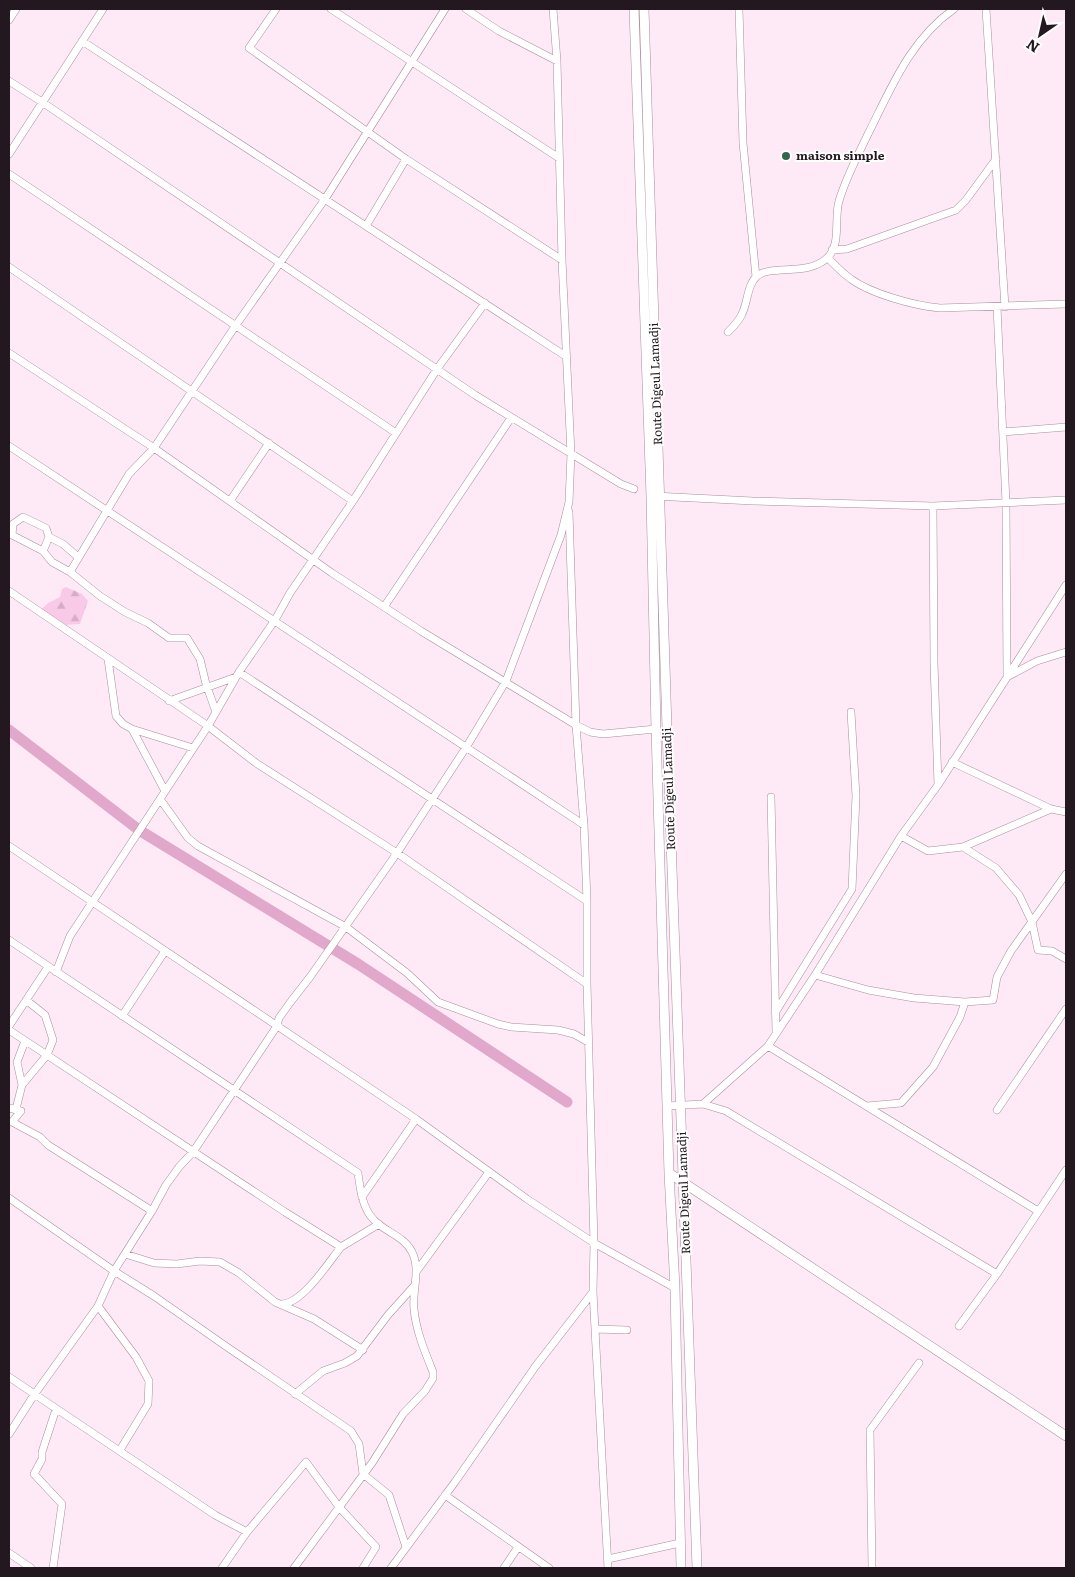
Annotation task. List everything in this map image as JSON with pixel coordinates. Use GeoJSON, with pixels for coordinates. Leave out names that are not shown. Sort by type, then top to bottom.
{"type":"FeatureCollection","features":[{"type":"Feature","properties":{"kind":"main road","name":"Route Digeul Lamadji"},"geometry":{"type":"LineString","coordinates":[[634,9],[681,1106],[697,1568]]}},
{"type":"Feature","properties":{"kind":"main road","name":"Route Digeul Lamadji"},"geometry":{"type":"LineString","coordinates":[[644,9],[655,496],[656,729],[669,1173],[675,1288],[681,1568]]}},
{"type":"Feature","properties":{"kind":"main road"},"geometry":{"type":"LineString","coordinates":[[669,1173],[1066,1436]]}},
{"type":"Feature","properties":{"kind":"street"},"geometry":{"type":"LineString","coordinates":[[9,20],[16,9]]}},
{"type":"Feature","properties":{"kind":"street"},"geometry":{"type":"LineString","coordinates":[[9,154],[104,9]]}},
{"type":"Feature","properties":{"kind":"street"},"geometry":{"type":"LineString","coordinates":[[276,9],[248,48],[406,159],[562,260]]}},
{"type":"Feature","properties":{"kind":"street"},"geometry":{"type":"LineString","coordinates":[[331,9],[559,158]]}},
{"type":"Feature","properties":{"kind":"street"},"geometry":{"type":"LineString","coordinates":[[70,572],[129,474],[154,448],[236,325],[325,199],[445,9]]}},
{"type":"Feature","properties":{"kind":"street"},"geometry":{"type":"LineString","coordinates":[[466,9],[499,31],[557,61]]}},
{"type":"Feature","properties":{"kind":"street"},"geometry":{"type":"LineString","coordinates":[[553,9],[557,61],[562,260],[571,454],[569,502],[576,725],[584,825],[587,901],[588,1042],[594,1243],[593,1292],[608,1568]]}},
{"type":"Feature","properties":{"kind":"street"},"geometry":{"type":"LineString","coordinates":[[739,9],[743,143],[756,277]]}},
{"type":"Feature","properties":{"kind":"street"},"geometry":{"type":"LineString","coordinates":[[728,332],[742,313],[751,284],[756,277],[769,272],[808,268],[828,258],[835,240],[837,207],[844,184],[900,69],[920,40],[954,9]]}},
{"type":"Feature","properties":{"kind":"street"},"geometry":{"type":"LineString","coordinates":[[986,9],[1005,307]]}},
{"type":"Feature","properties":{"kind":"street"},"geometry":{"type":"LineString","coordinates":[[82,41],[566,357]]}},
{"type":"Feature","properties":{"kind":"street"},"geometry":{"type":"LineString","coordinates":[[9,81],[511,418],[621,484],[634,489]]}},
{"type":"Feature","properties":{"kind":"street"},"geometry":{"type":"LineString","coordinates":[[832,250],[847,249],[956,210],[966,200],[996,158]]}},
{"type":"Feature","properties":{"kind":"street"},"geometry":{"type":"LineString","coordinates":[[366,226],[406,159]]}},
{"type":"Feature","properties":{"kind":"street"},"geometry":{"type":"LineString","coordinates":[[9,174],[396,433]]}},
{"type":"Feature","properties":{"kind":"street"},"geometry":{"type":"LineString","coordinates":[[828,258],[856,283],[912,304],[940,308],[1066,304]]}},
{"type":"Feature","properties":{"kind":"street"},"geometry":{"type":"LineString","coordinates":[[9,267],[354,501]]}},
{"type":"Feature","properties":{"kind":"street"},"geometry":{"type":"LineString","coordinates":[[56,972],[70,936],[208,726],[312,559],[354,501],[437,369],[484,303]]}},
{"type":"Feature","properties":{"kind":"street"},"geometry":{"type":"LineString","coordinates":[[997,307],[1006,503],[1007,677]]}},
{"type":"Feature","properties":{"kind":"street"},"geometry":{"type":"LineString","coordinates":[[9,353],[154,448],[384,607],[576,725],[590,732],[603,734],[656,729]]}},
{"type":"Feature","properties":{"kind":"street"},"geometry":{"type":"LineString","coordinates":[[384,607],[511,418]]}},
{"type":"Feature","properties":{"kind":"street"},"geometry":{"type":"LineString","coordinates":[[1002,432],[1066,427]]}},
{"type":"Feature","properties":{"kind":"street"},"geometry":{"type":"LineString","coordinates":[[230,501],[268,444]]}},
{"type":"Feature","properties":{"kind":"street"},"geometry":{"type":"LineString","coordinates":[[9,446],[467,746],[584,825]]}},
{"type":"Feature","properties":{"kind":"street"},"geometry":{"type":"LineString","coordinates":[[655,496],[753,502],[932,506],[1066,500]]}},
{"type":"Feature","properties":{"kind":"street"},"geometry":{"type":"LineString","coordinates":[[9,1434],[34,1395],[98,1306],[114,1271],[166,1185],[193,1152],[277,1026],[279,1018],[346,927],[467,746],[506,681],[561,535],[569,502]]}},
{"type":"Feature","properties":{"kind":"street"},"geometry":{"type":"LineString","coordinates":[[932,506],[938,786]]}},
{"type":"Feature","properties":{"kind":"street"},"geometry":{"type":"LineString","coordinates":[[43,551],[49,537],[46,528],[23,517],[13,524],[12,535],[43,551],[52,562],[70,572],[100,596],[148,623],[169,638],[186,638],[200,659],[216,712]]}},
{"type":"Feature","properties":{"kind":"street"},"geometry":{"type":"LineString","coordinates":[[49,537],[63,544],[78,557]]}},
{"type":"Feature","properties":{"kind":"street"},"geometry":{"type":"LineString","coordinates":[[704,1104],[768,1046],[815,975],[901,836],[938,786],[1066,584]]}},
{"type":"Feature","properties":{"kind":"street"},"geometry":{"type":"LineString","coordinates":[[9,591],[208,726],[256,763],[397,853],[587,984]]}},
{"type":"Feature","properties":{"kind":"street"},"geometry":{"type":"LineString","coordinates":[[1007,677],[1037,661],[1066,652]]}},
{"type":"Feature","properties":{"kind":"street"},"geometry":{"type":"LineString","coordinates":[[108,659],[116,716],[123,724],[132,729],[193,748]]}},
{"type":"Feature","properties":{"kind":"street"},"geometry":{"type":"LineString","coordinates":[[169,700],[238,675]]}},
{"type":"Feature","properties":{"kind":"street"},"geometry":{"type":"LineString","coordinates":[[238,675],[587,901]]}},
{"type":"Feature","properties":{"kind":"street"},"geometry":{"type":"LineString","coordinates":[[775,1013],[852,889],[856,796],[851,712]]}},
{"type":"Feature","properties":{"kind":"street"},"geometry":{"type":"LineString","coordinates":[[132,729],[165,791]]}},
{"type":"Feature","properties":{"kind":"street"},"geometry":{"type":"LineString","coordinates":[[952,762],[1051,809],[1066,812]]}},
{"type":"Feature","properties":{"kind":"street"},"geometry":{"type":"LineString","coordinates":[[772,796],[776,1032]]}},
{"type":"Feature","properties":{"kind":"street"},"geometry":{"type":"LineString","coordinates":[[160,799],[188,838],[198,846],[346,927],[407,973],[438,1002],[498,1024],[511,1027],[558,1030],[574,1034],[588,1042]]}},
{"type":"Feature","properties":{"kind":"street"},"geometry":{"type":"LineString","coordinates":[[901,836],[928,851],[963,847],[1051,809]]}},
{"type":"Feature","properties":{"kind":"street"},"geometry":{"type":"LineString","coordinates":[[9,846],[416,1119],[594,1243],[675,1288]]}},
{"type":"Feature","properties":{"kind":"street"},"geometry":{"type":"LineString","coordinates":[[963,847],[996,868],[1019,895],[1032,922],[1038,950],[1052,951],[1066,959]]}},
{"type":"Feature","properties":{"kind":"street"},"geometry":{"type":"LineString","coordinates":[[815,975],[868,990],[914,998],[965,1002],[994,1000],[997,977],[1011,951],[1066,874]]}},
{"type":"Feature","properties":{"kind":"street"},"geometry":{"type":"LineString","coordinates":[[9,940],[358,1173],[362,1197],[373,1219],[408,1245],[413,1254],[416,1272],[413,1308],[418,1333],[434,1372],[433,1378],[425,1391],[403,1414],[340,1507],[294,1568]]}},
{"type":"Feature","properties":{"kind":"street"},"geometry":{"type":"LineString","coordinates":[[122,1016],[165,951]]}},
{"type":"Feature","properties":{"kind":"street"},"geometry":{"type":"LineString","coordinates":[[9,1026],[48,967]]}},
{"type":"Feature","properties":{"kind":"street"},"geometry":{"type":"LineString","coordinates":[[26,1000],[45,1016],[53,1040],[47,1055],[22,1084],[12,1108],[21,1111],[12,1122],[40,1137],[48,1145],[152,1211]]}},
{"type":"Feature","properties":{"kind":"street"},"geometry":{"type":"LineString","coordinates":[[867,1106],[901,1103],[932,1067],[960,1016],[965,1002]]}},
{"type":"Feature","properties":{"kind":"street"},"geometry":{"type":"LineString","coordinates":[[997,1110],[1066,1009]]}},
{"type":"Feature","properties":{"kind":"street"},"geometry":{"type":"LineString","coordinates":[[9,1030],[341,1247]]}},
{"type":"Feature","properties":{"kind":"street"},"geometry":{"type":"LineString","coordinates":[[22,1084],[17,1062],[25,1041]]}},
{"type":"Feature","properties":{"kind":"street"},"geometry":{"type":"LineString","coordinates":[[768,1046],[1038,1211]]}},
{"type":"Feature","properties":{"kind":"street"},"geometry":{"type":"LineString","coordinates":[[667,1106],[704,1104],[726,1111],[997,1274]]}},
{"type":"Feature","properties":{"kind":"street"},"geometry":{"type":"LineString","coordinates":[[362,1197],[416,1119]]}},
{"type":"Feature","properties":{"kind":"street"},"geometry":{"type":"LineString","coordinates":[[959,1326],[997,1274],[1066,1170]]}},
{"type":"Feature","properties":{"kind":"street"},"geometry":{"type":"LineString","coordinates":[[416,1272],[490,1172]]}},
{"type":"Feature","properties":{"kind":"street"},"geometry":{"type":"LineString","coordinates":[[9,1198],[351,1431],[359,1444],[363,1474],[389,1495],[406,1547]]}},
{"type":"Feature","properties":{"kind":"street"},"geometry":{"type":"LineString","coordinates":[[281,1304],[293,1300],[307,1290],[341,1247],[378,1224]]}},
{"type":"Feature","properties":{"kind":"street"},"geometry":{"type":"LineString","coordinates":[[125,1254],[154,1263],[220,1262],[239,1273],[275,1302],[314,1319],[363,1350]]}},
{"type":"Feature","properties":{"kind":"street"},"geometry":{"type":"LineString","coordinates":[[296,1394],[323,1371],[345,1364],[363,1350],[388,1315],[415,1284]]}},
{"type":"Feature","properties":{"kind":"street"},"geometry":{"type":"LineString","coordinates":[[391,1568],[535,1368],[593,1292]]}},
{"type":"Feature","properties":{"kind":"street"},"geometry":{"type":"LineString","coordinates":[[98,1306],[136,1358],[148,1381],[148,1404],[120,1450]]}},
{"type":"Feature","properties":{"kind":"street"},"geometry":{"type":"LineString","coordinates":[[595,1330],[627,1330]]}},
{"type":"Feature","properties":{"kind":"street"},"geometry":{"type":"LineString","coordinates":[[872,1568],[870,1430],[919,1363]]}},
{"type":"Feature","properties":{"kind":"street"},"geometry":{"type":"LineString","coordinates":[[9,1378],[120,1450],[215,1515],[246,1532]]}},
{"type":"Feature","properties":{"kind":"street"},"geometry":{"type":"LineString","coordinates":[[53,1568],[62,1504],[34,1474],[42,1458],[42,1452],[56,1409]]}},
{"type":"Feature","properties":{"kind":"street"},"geometry":{"type":"LineString","coordinates":[[222,1568],[246,1532],[306,1462],[340,1507],[376,1547],[363,1568]]}},
{"type":"Feature","properties":{"kind":"street"},"geometry":{"type":"LineString","coordinates":[[445,1495],[549,1568]]}},
{"type":"Feature","properties":{"kind":"street"},"geometry":{"type":"LineString","coordinates":[[608,1559],[680,1543]]}},
{"type":"Feature","properties":{"kind":"street"},"geometry":{"type":"LineString","coordinates":[[504,1568],[518,1546]]}},
{"type":"Feature","properties":{"kind":"street"},"geometry":{"type":"LineString","coordinates":[[9,1553],[31,1568]]}},
{"type":"Feature","properties":{"kind":"green space"},"geometry":{"type":"Polygon","coordinates":[[[66,587],[82,594],[88,601],[80,624],[66,625],[42,609],[48,603],[60,597],[62,589],[66,587]]]}},
{"type":"Feature","properties":{"kind":"waterway"},"geometry":{"type":"LineString","coordinates":[[9,730],[139,830],[358,964],[567,1102]]}},
{"type":"Feature","properties":{"kind":"place","name":"maison simple"},"geometry":{"type":"Point","coordinates":[786,156]}}]}
